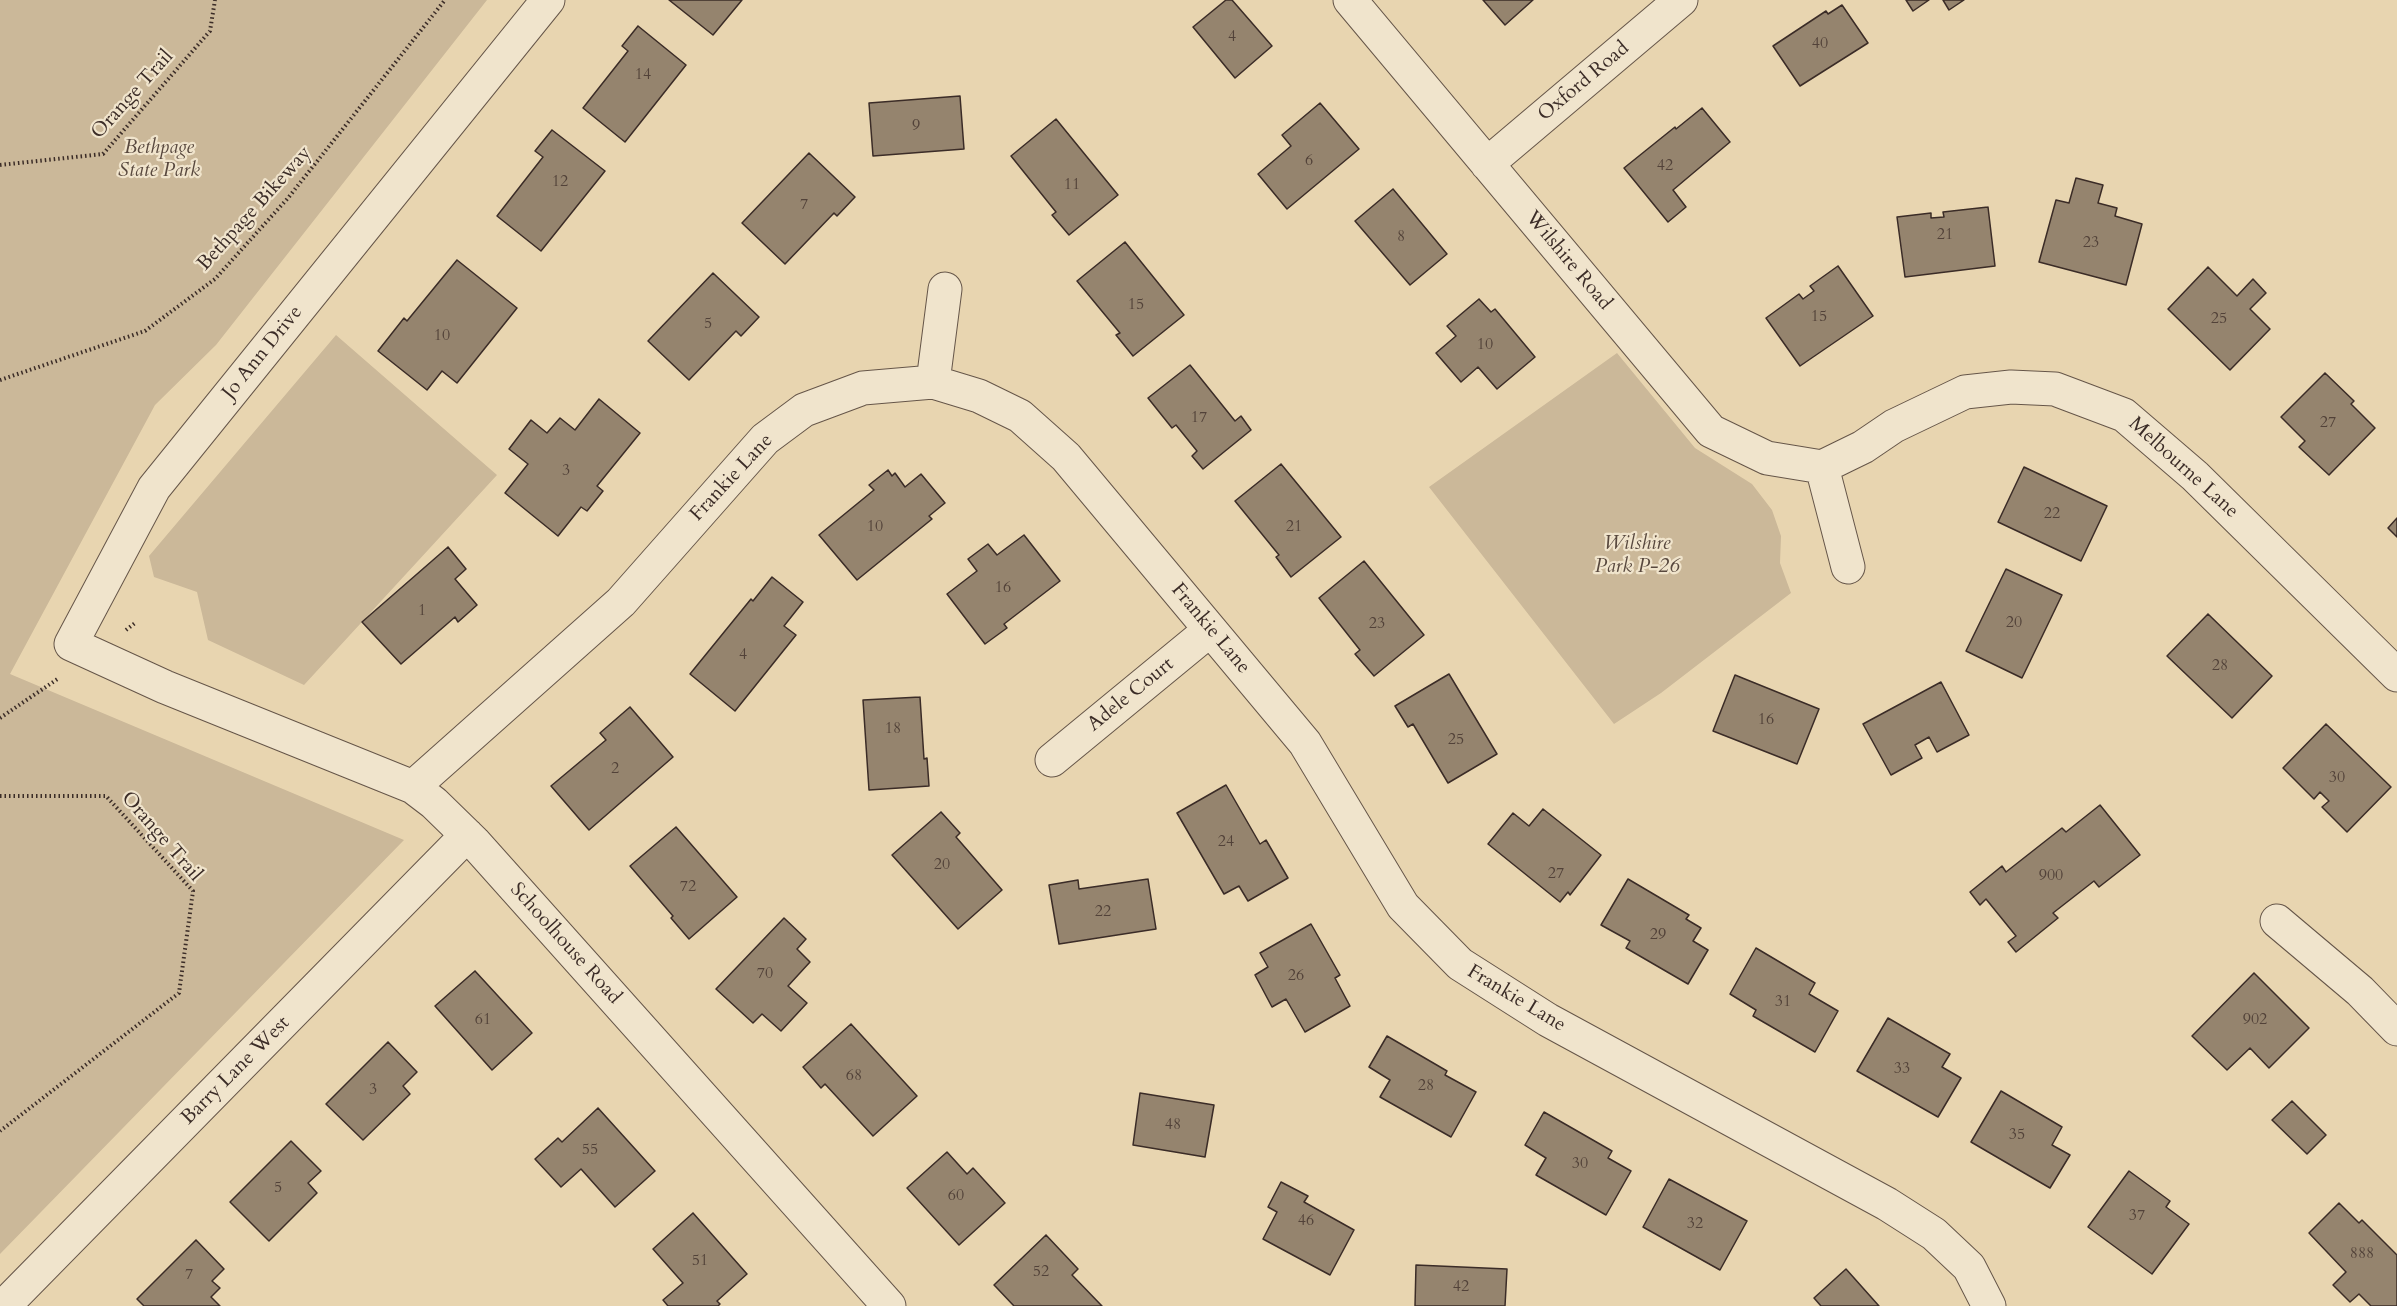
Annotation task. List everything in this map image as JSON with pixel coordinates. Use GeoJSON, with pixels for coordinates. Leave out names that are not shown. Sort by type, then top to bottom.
{"type":"FeatureCollection","features":[{"type":"Feature","properties":{"kind":"street","name":"Jo Ann Drive"},"geometry":{"type":"LineString","coordinates":[[165,687],[71,644],[154,488],[548,0]]}},
{"type":"Feature","properties":{"kind":"street","name":"Wilshire Road"},"geometry":{"type":"LineString","coordinates":[[1350,0],[1711,432],[1767,458],[1822,467]]}},
{"type":"Feature","properties":{"kind":"street","name":"Oxford Road"},"geometry":{"type":"LineString","coordinates":[[1487,164],[1681,0]]}},
{"type":"Feature","properties":{"kind":"street"},"geometry":{"type":"LineString","coordinates":[[933,382],[945,289]]}},
{"type":"Feature","properties":{"kind":"street","name":"Frankie Lane"},"geometry":{"type":"LineString","coordinates":[[413,787],[621,602],[765,439],[804,410],[863,388],[933,382],[979,396],[1020,417],[1066,457],[1305,743],[1403,906],[1460,964],[1548,1020],[1887,1204],[1934,1234],[1968,1267],[1989,1306]]}},
{"type":"Feature","properties":{"kind":"street","name":"Melbourne Lane"},"geometry":{"type":"LineString","coordinates":[[1822,467],[1863,447],[1894,426],[1965,392],[2010,387],[2055,389],[2124,414],[2194,476],[2397,675]]}},
{"type":"Feature","properties":{"kind":"street"},"geometry":{"type":"LineString","coordinates":[[1822,467],[1848,567]]}},
{"type":"Feature","properties":{"kind":"street","name":"Adele Court"},"geometry":{"type":"LineString","coordinates":[[1052,760],[1210,630]]}},
{"type":"Feature","properties":{"kind":"street","name":"Schoolhouse Road"},"geometry":{"type":"LineString","coordinates":[[165,687],[413,787],[434,803],[467,835],[889,1306]]}},
{"type":"Feature","properties":{"kind":"street","name":"Barry Lane West"},"geometry":{"type":"LineString","coordinates":[[4,1306],[467,835]]}},
{"type":"Feature","properties":{"kind":"street"},"geometry":{"type":"LineString","coordinates":[[2277,921],[2360,991],[2397,1029]]}},
{"type":"Feature","properties":{"kind":"path","name":"Orange Trail"},"geometry":{"type":"LineString","coordinates":[[0,165],[103,154],[210,31],[215,0]]}},
{"type":"Feature","properties":{"kind":"path","name":"Bethpage Bikeway"},"geometry":{"type":"LineString","coordinates":[[0,380],[145,330],[215,279],[288,198],[445,0]]}},
{"type":"Feature","properties":{"kind":"path","name":"Orange Trail"},"geometry":{"type":"LineString","coordinates":[[0,796],[106,796],[193,891],[179,993],[0,1131]]}},
{"type":"Feature","properties":{"kind":"green space","name":"Bethpage State Park"},"geometry":{"type":"Polygon","coordinates":[[[0,0],[487,0],[216,345],[155,405],[10,674],[404,840],[0,1254],[0,0]]]}},
{"type":"Feature","properties":{"kind":"green space"},"geometry":{"type":"Polygon","coordinates":[[[336,335],[497,475],[304,685],[208,640],[197,592],[154,577],[149,556],[336,335]]]}},
{"type":"Feature","properties":{"kind":"green space","name":"Wilshire Park P-26"},"geometry":{"type":"Polygon","coordinates":[[[1617,353],[1695,448],[1752,484],[1772,510],[1781,536],[1780,563],[1791,593],[1661,693],[1614,724],[1429,487],[1617,353]]]}},
{"type":"Feature","properties":{"kind":"building"},"geometry":{"type":"Polygon","coordinates":[[[669,0],[742,0],[713,35],[669,0]]]}},
{"type":"Feature","properties":{"kind":"building"},"geometry":{"type":"Polygon","coordinates":[[[1226,0],[1232,0],[1272,46],[1235,78],[1193,27],[1226,0]]]}},
{"type":"Feature","properties":{"kind":"building"},"geometry":{"type":"Polygon","coordinates":[[[1483,0],[1533,0],[1505,25],[1483,0]]]}},
{"type":"Feature","properties":{"kind":"building"},"geometry":{"type":"Polygon","coordinates":[[[1906,0],[1929,0],[1913,11],[1906,0]]]}},
{"type":"Feature","properties":{"kind":"building"},"geometry":{"type":"Polygon","coordinates":[[[1943,0],[1964,0],[1949,10],[1943,0]]]}},
{"type":"Feature","properties":{"kind":"building"},"geometry":{"type":"Polygon","coordinates":[[[1842,5],[1868,43],[1800,86],[1773,46],[1826,11],[1828,14],[1842,5]]]}},
{"type":"Feature","properties":{"kind":"building"},"geometry":{"type":"Polygon","coordinates":[[[638,26],[686,65],[625,142],[583,108],[628,51],[622,46],[638,26]]]}},
{"type":"Feature","properties":{"kind":"building"},"geometry":{"type":"Polygon","coordinates":[[[960,96],[964,149],[873,156],[869,103],[960,96]]]}},
{"type":"Feature","properties":{"kind":"building"},"geometry":{"type":"Polygon","coordinates":[[[1320,103],[1359,149],[1287,209],[1258,174],[1291,146],[1282,135],[1320,103]]]}},
{"type":"Feature","properties":{"kind":"building"},"geometry":{"type":"Polygon","coordinates":[[[1702,108],[1730,142],[1673,190],[1686,207],[1668,222],[1624,168],[1702,108]]]}},
{"type":"Feature","properties":{"kind":"building"},"geometry":{"type":"Polygon","coordinates":[[[1056,119],[1118,195],[1069,235],[1052,215],[1056,212],[1011,156],[1056,119]]]}},
{"type":"Feature","properties":{"kind":"building"},"geometry":{"type":"Polygon","coordinates":[[[552,130],[605,171],[541,251],[497,216],[543,157],[535,151],[552,130]]]}},
{"type":"Feature","properties":{"kind":"building"},"geometry":{"type":"Polygon","coordinates":[[[809,153],[855,197],[837,216],[834,213],[785,264],[742,223],[809,153]]]}},
{"type":"Feature","properties":{"kind":"building"},"geometry":{"type":"Polygon","coordinates":[[[2076,178],[2103,185],[2098,203],[2117,208],[2115,216],[2142,224],[2126,285],[2039,262],[2056,200],[2069,203],[2076,178]]]}},
{"type":"Feature","properties":{"kind":"building"},"geometry":{"type":"Polygon","coordinates":[[[1393,189],[1447,254],[1410,285],[1355,221],[1393,189]]]}},
{"type":"Feature","properties":{"kind":"building"},"geometry":{"type":"Polygon","coordinates":[[[1988,207],[1995,266],[1905,277],[1897,217],[1931,213],[1931,218],[1944,217],[1943,212],[1988,207]]]}},
{"type":"Feature","properties":{"kind":"building"},"geometry":{"type":"Polygon","coordinates":[[[1125,242],[1184,315],[1133,356],[1116,335],[1120,333],[1077,281],[1125,242]]]}},
{"type":"Feature","properties":{"kind":"building"},"geometry":{"type":"Polygon","coordinates":[[[457,260],[517,308],[457,383],[442,371],[427,390],[378,351],[404,318],[407,321],[457,260]]]}},
{"type":"Feature","properties":{"kind":"building"},"geometry":{"type":"Polygon","coordinates":[[[1838,266],[1873,316],[1800,366],[1766,318],[1799,294],[1803,299],[1814,291],[1810,286],[1838,266]]]}},
{"type":"Feature","properties":{"kind":"building"},"geometry":{"type":"Polygon","coordinates":[[[2208,267],[2237,296],[2253,279],[2266,293],[2250,309],[2270,329],[2230,370],[2168,309],[2208,267]]]}},
{"type":"Feature","properties":{"kind":"building"},"geometry":{"type":"Polygon","coordinates":[[[713,273],[759,317],[741,336],[736,331],[689,380],[648,341],[713,273]]]}},
{"type":"Feature","properties":{"kind":"building"},"geometry":{"type":"Polygon","coordinates":[[[1479,299],[1491,312],[1495,309],[1535,357],[1497,389],[1478,367],[1461,382],[1436,353],[1456,336],[1447,326],[1479,299]]]}},
{"type":"Feature","properties":{"kind":"building"},"geometry":{"type":"Polygon","coordinates":[[[1190,365],[1235,421],[1241,416],[1251,430],[1203,469],[1192,456],[1197,451],[1176,425],[1172,428],[1148,398],[1190,365]]]}},
{"type":"Feature","properties":{"kind":"building"},"geometry":{"type":"Polygon","coordinates":[[[2325,373],[2354,401],[2351,404],[2375,428],[2329,475],[2299,447],[2305,441],[2281,417],[2325,373]]]}},
{"type":"Feature","properties":{"kind":"building"},"geometry":{"type":"Polygon","coordinates":[[[599,399],[640,433],[597,486],[603,491],[587,511],[581,507],[558,536],[505,493],[528,464],[509,449],[531,420],[547,433],[560,418],[575,430],[599,399]]]}},
{"type":"Feature","properties":{"kind":"building"},"geometry":{"type":"Polygon","coordinates":[[[1281,464],[1341,537],[1291,577],[1276,557],[1279,555],[1235,501],[1281,464]]]}},
{"type":"Feature","properties":{"kind":"building"},"geometry":{"type":"Polygon","coordinates":[[[2024,467],[2107,506],[2081,561],[1998,522],[2024,467]]]}},
{"type":"Feature","properties":{"kind":"building"},"geometry":{"type":"Polygon","coordinates":[[[888,470],[892,476],[895,473],[905,487],[921,474],[945,503],[929,516],[932,519],[857,580],[819,535],[874,490],[869,485],[888,470]]]}},
{"type":"Feature","properties":{"kind":"building"},"geometry":{"type":"Polygon","coordinates":[[[2397,518],[2397,537],[2388,528],[2397,518]]]}},
{"type":"Feature","properties":{"kind":"building"},"geometry":{"type":"Polygon","coordinates":[[[1024,535],[1060,581],[1004,624],[1007,628],[985,644],[947,594],[977,571],[968,559],[988,544],[997,555],[1024,535]]]}},
{"type":"Feature","properties":{"kind":"building"},"geometry":{"type":"Polygon","coordinates":[[[448,547],[466,569],[455,579],[477,605],[458,622],[455,617],[401,664],[362,622],[448,547]]]}},
{"type":"Feature","properties":{"kind":"building"},"geometry":{"type":"Polygon","coordinates":[[[1364,561],[1424,635],[1374,676],[1355,654],[1360,650],[1319,598],[1364,561]]]}},
{"type":"Feature","properties":{"kind":"building"},"geometry":{"type":"Polygon","coordinates":[[[2006,569],[2062,595],[2022,678],[1966,651],[2006,569]]]}},
{"type":"Feature","properties":{"kind":"building"},"geometry":{"type":"Polygon","coordinates":[[[772,577],[803,602],[784,626],[796,635],[735,711],[690,674],[751,599],[753,601],[772,577]]]}},
{"type":"Feature","properties":{"kind":"building"},"geometry":{"type":"Polygon","coordinates":[[[2208,614],[2272,676],[2232,718],[2167,656],[2208,614]]]}},
{"type":"Feature","properties":{"kind":"building"},"geometry":{"type":"Polygon","coordinates":[[[1449,674],[1497,754],[1448,783],[1413,724],[1408,727],[1395,706],[1449,674]]]}},
{"type":"Feature","properties":{"kind":"building"},"geometry":{"type":"Polygon","coordinates":[[[1735,675],[1819,709],[1797,764],[1713,731],[1735,675]]]}},
{"type":"Feature","properties":{"kind":"building"},"geometry":{"type":"Polygon","coordinates":[[[1941,682],[1969,735],[1937,752],[1929,737],[1915,745],[1922,758],[1891,775],[1863,724],[1941,682]]]}},
{"type":"Feature","properties":{"kind":"building"},"geometry":{"type":"Polygon","coordinates":[[[920,697],[924,759],[927,758],[929,786],[869,790],[863,700],[920,697]]]}},
{"type":"Feature","properties":{"kind":"building"},"geometry":{"type":"Polygon","coordinates":[[[630,707],[673,757],[589,830],[551,786],[606,740],[600,733],[630,707]]]}},
{"type":"Feature","properties":{"kind":"building"},"geometry":{"type":"Polygon","coordinates":[[[2326,724],[2391,787],[2347,832],[2322,807],[2329,801],[2320,792],[2314,799],[2283,768],[2326,724]]]}},
{"type":"Feature","properties":{"kind":"building"},"geometry":{"type":"Polygon","coordinates":[[[1226,785],[1260,844],[1266,840],[1288,878],[1248,901],[1239,886],[1224,894],[1177,813],[1226,785]]]}},
{"type":"Feature","properties":{"kind":"building"},"geometry":{"type":"Polygon","coordinates":[[[2100,805],[2140,855],[2099,887],[2094,881],[2053,913],[2058,918],[2016,952],[2008,942],[2016,936],[1986,899],[1980,905],[1970,892],[2002,866],[2006,872],[2062,828],[2066,832],[2100,805]]]}},
{"type":"Feature","properties":{"kind":"building"},"geometry":{"type":"Polygon","coordinates":[[[1543,809],[1601,855],[1570,895],[1568,892],[1560,902],[1488,844],[1513,813],[1529,826],[1543,809]]]}},
{"type":"Feature","properties":{"kind":"building"},"geometry":{"type":"Polygon","coordinates":[[[941,812],[960,833],[956,837],[1002,890],[958,929],[892,855],[941,812]]]}},
{"type":"Feature","properties":{"kind":"building"},"geometry":{"type":"Polygon","coordinates":[[[676,827],[737,897],[689,939],[671,918],[673,916],[630,866],[676,827]]]}},
{"type":"Feature","properties":{"kind":"building"},"geometry":{"type":"Polygon","coordinates":[[[1148,879],[1156,929],[1059,944],[1049,885],[1078,880],[1079,889],[1148,879]]]}},
{"type":"Feature","properties":{"kind":"building"},"geometry":{"type":"Polygon","coordinates":[[[1628,879],[1689,915],[1686,919],[1701,928],[1693,941],[1708,950],[1688,984],[1626,948],[1630,941],[1601,925],[1628,879]]]}},
{"type":"Feature","properties":{"kind":"building"},"geometry":{"type":"Polygon","coordinates":[[[784,918],[806,939],[797,949],[810,962],[788,986],[807,1003],[781,1031],[762,1014],[753,1023],[716,989],[784,918]]]}},
{"type":"Feature","properties":{"kind":"building"},"geometry":{"type":"Polygon","coordinates":[[[1311,924],[1340,975],[1335,978],[1350,1006],[1305,1032],[1286,999],[1272,1007],[1255,975],[1268,967],[1260,953],[1311,924]]]}},
{"type":"Feature","properties":{"kind":"building"},"geometry":{"type":"Polygon","coordinates":[[[1756,948],[1815,983],[1809,994],[1838,1011],[1815,1052],[1753,1016],[1756,1010],[1730,994],[1756,948]]]}},
{"type":"Feature","properties":{"kind":"building"},"geometry":{"type":"Polygon","coordinates":[[[475,971],[532,1033],[492,1070],[435,1006],[475,971]]]}},
{"type":"Feature","properties":{"kind":"building"},"geometry":{"type":"Polygon","coordinates":[[[2254,973],[2309,1028],[2269,1068],[2250,1048],[2227,1070],[2192,1036],[2254,973]]]}},
{"type":"Feature","properties":{"kind":"building"},"geometry":{"type":"Polygon","coordinates":[[[1888,1018],[1950,1054],[1942,1067],[1961,1078],[1938,1117],[1857,1071],[1888,1018]]]}},
{"type":"Feature","properties":{"kind":"building"},"geometry":{"type":"Polygon","coordinates":[[[851,1024],[917,1096],[873,1136],[825,1084],[821,1088],[803,1067],[851,1024]]]}},
{"type":"Feature","properties":{"kind":"building"},"geometry":{"type":"Polygon","coordinates":[[[1387,1036],[1447,1071],[1445,1075],[1476,1092],[1451,1137],[1380,1097],[1390,1080],[1369,1067],[1387,1036]]]}},
{"type":"Feature","properties":{"kind":"building"},"geometry":{"type":"Polygon","coordinates":[[[388,1042],[417,1072],[403,1086],[410,1094],[363,1140],[326,1104],[388,1042]]]}},
{"type":"Feature","properties":{"kind":"building"},"geometry":{"type":"Polygon","coordinates":[[[2001,1091],[2062,1127],[2052,1145],[2070,1155],[2050,1188],[1971,1142],[2001,1091]]]}},
{"type":"Feature","properties":{"kind":"building"},"geometry":{"type":"Polygon","coordinates":[[[1140,1093],[1214,1105],[1205,1157],[1133,1145],[1140,1093]]]}},
{"type":"Feature","properties":{"kind":"building"},"geometry":{"type":"Polygon","coordinates":[[[2292,1101],[2326,1135],[2307,1154],[2272,1120],[2292,1101]]]}},
{"type":"Feature","properties":{"kind":"building"},"geometry":{"type":"Polygon","coordinates":[[[598,1108],[655,1171],[615,1207],[581,1169],[561,1187],[535,1159],[558,1138],[562,1142],[598,1108]]]}},
{"type":"Feature","properties":{"kind":"building"},"geometry":{"type":"Polygon","coordinates":[[[1544,1112],[1612,1151],[1608,1158],[1631,1171],[1606,1215],[1536,1175],[1546,1158],[1525,1145],[1544,1112]]]}},
{"type":"Feature","properties":{"kind":"building"},"geometry":{"type":"Polygon","coordinates":[[[291,1141],[321,1171],[308,1183],[317,1193],[269,1241],[230,1202],[291,1141]]]}},
{"type":"Feature","properties":{"kind":"building"},"geometry":{"type":"Polygon","coordinates":[[[947,1152],[967,1174],[973,1168],[1005,1203],[959,1245],[907,1188],[947,1152]]]}},
{"type":"Feature","properties":{"kind":"building"},"geometry":{"type":"Polygon","coordinates":[[[2129,1171],[2170,1201],[2166,1207],[2189,1224],[2152,1274],[2088,1227],[2129,1171]]]}},
{"type":"Feature","properties":{"kind":"building"},"geometry":{"type":"Polygon","coordinates":[[[1669,1179],[1747,1221],[1720,1270],[1643,1227],[1669,1179]]]}},
{"type":"Feature","properties":{"kind":"building"},"geometry":{"type":"Polygon","coordinates":[[[1281,1182],[1308,1196],[1304,1202],[1354,1230],[1330,1275],[1263,1239],[1277,1212],[1268,1207],[1281,1182]]]}},
{"type":"Feature","properties":{"kind":"building"},"geometry":{"type":"Polygon","coordinates":[[[2339,1203],[2359,1223],[2362,1220],[2397,1255],[2397,1306],[2371,1306],[2359,1294],[2350,1302],[2333,1285],[2346,1272],[2309,1233],[2339,1203]]]}},
{"type":"Feature","properties":{"kind":"building"},"geometry":{"type":"Polygon","coordinates":[[[693,1213],[747,1274],[717,1301],[720,1304],[718,1306],[668,1306],[663,1300],[683,1283],[653,1249],[693,1213]]]}},
{"type":"Feature","properties":{"kind":"building"},"geometry":{"type":"Polygon","coordinates":[[[1046,1235],[1078,1269],[1072,1275],[1102,1306],[1014,1306],[994,1285],[1046,1235]]]}},
{"type":"Feature","properties":{"kind":"building"},"geometry":{"type":"Polygon","coordinates":[[[196,1240],[224,1269],[212,1281],[220,1288],[211,1297],[220,1306],[144,1306],[137,1299],[196,1240]]]}},
{"type":"Feature","properties":{"kind":"building"},"geometry":{"type":"Polygon","coordinates":[[[1416,1265],[1507,1269],[1505,1306],[1415,1306],[1416,1265]]]}},
{"type":"Feature","properties":{"kind":"building"},"geometry":{"type":"Polygon","coordinates":[[[1846,1269],[1879,1306],[1821,1306],[1814,1298],[1846,1269]]]}}]}
